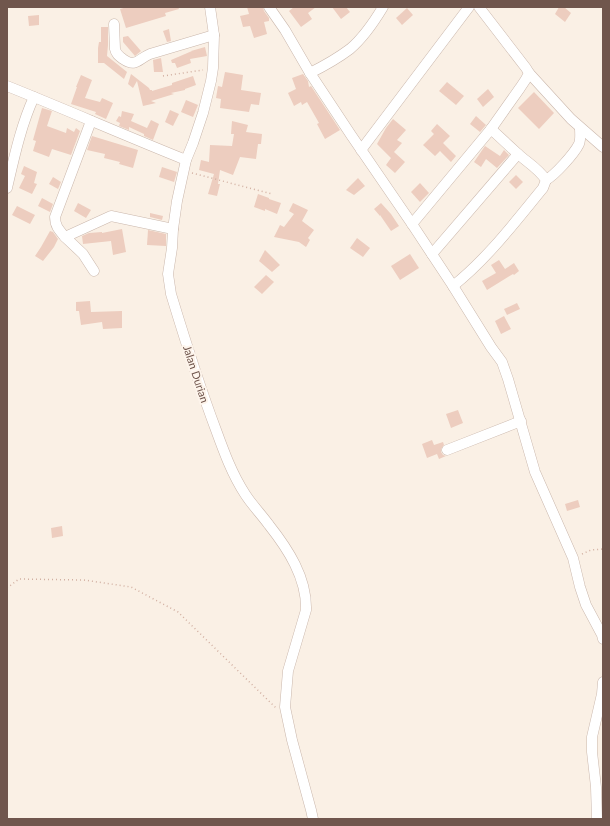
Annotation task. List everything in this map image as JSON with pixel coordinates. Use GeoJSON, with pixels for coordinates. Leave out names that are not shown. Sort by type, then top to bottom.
{"type":"FeatureCollection","features":[{"type":"Feature","properties":{"kind":"street","name":"Jalan Durian"},"geometry":{"type":"LineString","coordinates":[[210,7],[214,35],[211,82],[203,113],[186,160],[177,201],[168,274],[171,294],[207,408],[231,471],[254,507],[277,535],[299,573],[303,585],[306,610],[288,671],[285,707],[287,721],[313,819]]}},
{"type":"Feature","properties":{"kind":"street"},"geometry":{"type":"LineString","coordinates":[[310,73],[340,56],[351,47],[361,37],[383,7]]}},
{"type":"Feature","properties":{"kind":"street"},"geometry":{"type":"LineString","coordinates":[[361,150],[469,7]]}},
{"type":"Feature","properties":{"kind":"street"},"geometry":{"type":"LineString","coordinates":[[479,7],[529,73],[580,128],[603,146]]}},
{"type":"Feature","properties":{"kind":"street"},"geometry":{"type":"LineString","coordinates":[[274,9],[310,73],[432,254],[490,347],[502,362],[521,421],[535,472],[573,558],[586,605],[603,639]]}},
{"type":"Feature","properties":{"kind":"street"},"geometry":{"type":"LineString","coordinates":[[114,24],[116,53],[130,63],[136,62],[150,54],[214,35]]}},
{"type":"Feature","properties":{"kind":"street"},"geometry":{"type":"LineString","coordinates":[[412,224],[491,128],[523,84],[529,73]]}},
{"type":"Feature","properties":{"kind":"street"},"geometry":{"type":"LineString","coordinates":[[7,86],[186,160]]}},
{"type":"Feature","properties":{"kind":"street"},"geometry":{"type":"LineString","coordinates":[[7,188],[22,131],[34,97]]}},
{"type":"Feature","properties":{"kind":"street"},"geometry":{"type":"LineString","coordinates":[[91,121],[55,217],[55,223],[65,237],[83,254],[94,272]]}},
{"type":"Feature","properties":{"kind":"street"},"geometry":{"type":"LineString","coordinates":[[491,128],[546,180]]}},
{"type":"Feature","properties":{"kind":"street"},"geometry":{"type":"LineString","coordinates":[[453,286],[467,275],[492,249],[543,188],[546,180],[554,174],[570,156],[579,143],[580,128]]}},
{"type":"Feature","properties":{"kind":"street"},"geometry":{"type":"LineString","coordinates":[[432,254],[518,154]]}},
{"type":"Feature","properties":{"kind":"street"},"geometry":{"type":"LineString","coordinates":[[65,237],[111,216],[173,229]]}},
{"type":"Feature","properties":{"kind":"street"},"geometry":{"type":"LineString","coordinates":[[447,450],[521,421]]}},
{"type":"Feature","properties":{"kind":"street"},"geometry":{"type":"LineString","coordinates":[[597,819],[592,737],[602,694],[603,682]]}},
{"type":"Feature","properties":{"kind":"path"},"geometry":{"type":"LineString","coordinates":[[163,76],[213,68]]}},
{"type":"Feature","properties":{"kind":"path"},"geometry":{"type":"LineString","coordinates":[[184,171],[272,194]]}},
{"type":"Feature","properties":{"kind":"path"},"geometry":{"type":"LineString","coordinates":[[573,558],[591,550],[603,549]]}},
{"type":"Feature","properties":{"kind":"path"},"geometry":{"type":"LineString","coordinates":[[7,588],[19,579],[84,580],[131,587],[178,612],[268,700],[287,721]]}},
{"type":"Feature","properties":{"kind":"building"},"geometry":{"type":"Polygon","coordinates":[[[127,7],[178,7],[179,9],[165,13],[166,16],[126,28],[120,9],[127,7]]]}},
{"type":"Feature","properties":{"kind":"building"},"geometry":{"type":"Polygon","coordinates":[[[247,7],[263,7],[269,18],[269,21],[264,22],[267,34],[254,38],[250,26],[243,27],[240,16],[249,14],[247,7]]]}},
{"type":"Feature","properties":{"kind":"building"},"geometry":{"type":"Polygon","coordinates":[[[294,7],[316,7],[308,13],[312,19],[301,27],[289,11],[294,7]]]}},
{"type":"Feature","properties":{"kind":"building"},"geometry":{"type":"Polygon","coordinates":[[[332,7],[346,7],[350,12],[341,19],[332,7]]]}},
{"type":"Feature","properties":{"kind":"building"},"geometry":{"type":"Polygon","coordinates":[[[559,7],[564,7],[571,13],[565,22],[555,14],[559,7]]]}},
{"type":"Feature","properties":{"kind":"building"},"geometry":{"type":"Polygon","coordinates":[[[407,8],[413,15],[402,25],[396,18],[407,8]]]}},
{"type":"Feature","properties":{"kind":"building"},"geometry":{"type":"Polygon","coordinates":[[[39,15],[39,25],[29,26],[28,16],[39,15]]]}},
{"type":"Feature","properties":{"kind":"building"},"geometry":{"type":"Polygon","coordinates":[[[101,27],[108,27],[107,56],[127,72],[124,79],[104,63],[98,63],[98,48],[99,42],[101,42],[101,27]]]}},
{"type":"Feature","properties":{"kind":"building"},"geometry":{"type":"Polygon","coordinates":[[[169,29],[171,41],[167,42],[163,31],[169,29]]]}},
{"type":"Feature","properties":{"kind":"building"},"geometry":{"type":"Polygon","coordinates":[[[128,36],[141,51],[135,56],[123,42],[123,37],[128,36]]]}},
{"type":"Feature","properties":{"kind":"building"},"geometry":{"type":"Polygon","coordinates":[[[205,47],[207,56],[190,59],[191,63],[177,68],[175,63],[172,63],[171,60],[191,51],[205,47]]]}},
{"type":"Feature","properties":{"kind":"building"},"geometry":{"type":"Polygon","coordinates":[[[161,58],[163,72],[154,72],[153,60],[161,58]]]}},
{"type":"Feature","properties":{"kind":"building"},"geometry":{"type":"Polygon","coordinates":[[[225,72],[243,75],[241,90],[261,93],[259,105],[251,104],[249,112],[220,108],[221,99],[216,98],[218,86],[222,87],[225,72]]]}},
{"type":"Feature","properties":{"kind":"building"},"geometry":{"type":"Polygon","coordinates":[[[131,74],[152,91],[172,85],[172,83],[193,76],[196,85],[151,101],[156,103],[143,106],[137,81],[133,88],[128,84],[131,74]]]}},
{"type":"Feature","properties":{"kind":"building"},"geometry":{"type":"Polygon","coordinates":[[[303,74],[308,81],[309,87],[311,86],[340,130],[325,139],[317,124],[319,123],[307,102],[302,105],[301,102],[294,106],[288,93],[296,89],[292,78],[303,74]]]}},
{"type":"Feature","properties":{"kind":"building"},"geometry":{"type":"Polygon","coordinates":[[[81,75],[92,80],[85,98],[100,102],[102,98],[113,103],[106,119],[95,114],[96,112],[71,104],[81,75]]]}},
{"type":"Feature","properties":{"kind":"building"},"geometry":{"type":"Polygon","coordinates":[[[447,82],[464,96],[456,105],[439,91],[447,82]]]}},
{"type":"Feature","properties":{"kind":"building"},"geometry":{"type":"Polygon","coordinates":[[[488,89],[494,97],[483,107],[477,99],[488,89]]]}},
{"type":"Feature","properties":{"kind":"building"},"geometry":{"type":"Polygon","coordinates":[[[534,92],[554,113],[539,129],[518,108],[534,92]]]}},
{"type":"Feature","properties":{"kind":"building"},"geometry":{"type":"Polygon","coordinates":[[[186,100],[198,105],[193,117],[181,112],[186,100]]]}},
{"type":"Feature","properties":{"kind":"building"},"geometry":{"type":"Polygon","coordinates":[[[42,108],[52,111],[47,126],[66,133],[67,128],[74,132],[76,128],[80,131],[71,155],[52,149],[49,157],[33,151],[36,141],[33,140],[42,108]]]}},
{"type":"Feature","properties":{"kind":"building"},"geometry":{"type":"Polygon","coordinates":[[[170,110],[179,114],[173,126],[165,122],[170,110]]]}},
{"type":"Feature","properties":{"kind":"building"},"geometry":{"type":"Polygon","coordinates":[[[122,111],[134,114],[131,121],[147,128],[151,120],[159,124],[153,140],[129,127],[129,130],[119,126],[120,123],[116,121],[119,116],[121,117],[122,111]]]}},
{"type":"Feature","properties":{"kind":"building"},"geometry":{"type":"Polygon","coordinates":[[[476,116],[486,125],[480,132],[470,124],[476,116]]]}},
{"type":"Feature","properties":{"kind":"building"},"geometry":{"type":"Polygon","coordinates":[[[393,119],[406,130],[397,140],[402,143],[394,152],[405,162],[395,173],[386,165],[391,158],[377,144],[393,119]]]}},
{"type":"Feature","properties":{"kind":"building"},"geometry":{"type":"Polygon","coordinates":[[[232,121],[248,125],[246,132],[262,134],[261,144],[258,144],[256,159],[240,157],[233,175],[220,170],[218,184],[220,184],[217,196],[208,194],[214,174],[199,170],[201,160],[209,162],[210,145],[232,146],[234,134],[231,134],[232,121]]]}},
{"type":"Feature","properties":{"kind":"building"},"geometry":{"type":"Polygon","coordinates":[[[437,124],[450,136],[443,143],[456,156],[451,162],[440,151],[435,156],[423,145],[434,134],[431,131],[437,124]]]}},
{"type":"Feature","properties":{"kind":"building"},"geometry":{"type":"Polygon","coordinates":[[[92,136],[138,150],[133,168],[119,164],[120,162],[104,158],[105,154],[87,150],[92,136]]]}},
{"type":"Feature","properties":{"kind":"building"},"geometry":{"type":"Polygon","coordinates":[[[485,146],[500,156],[504,150],[509,155],[497,168],[486,159],[481,167],[474,162],[485,146]]]}},
{"type":"Feature","properties":{"kind":"building"},"geometry":{"type":"Polygon","coordinates":[[[24,166],[37,172],[34,183],[37,184],[32,194],[19,188],[25,176],[21,174],[24,166]]]}},
{"type":"Feature","properties":{"kind":"building"},"geometry":{"type":"Polygon","coordinates":[[[162,167],[177,172],[174,182],[159,177],[162,167]]]}},
{"type":"Feature","properties":{"kind":"building"},"geometry":{"type":"Polygon","coordinates":[[[516,175],[523,182],[516,189],[509,182],[516,175]]]}},
{"type":"Feature","properties":{"kind":"building"},"geometry":{"type":"Polygon","coordinates":[[[53,177],[61,182],[58,189],[49,184],[53,177]]]}},
{"type":"Feature","properties":{"kind":"building"},"geometry":{"type":"Polygon","coordinates":[[[358,178],[365,186],[354,195],[346,190],[358,178]]]}},
{"type":"Feature","properties":{"kind":"building"},"geometry":{"type":"Polygon","coordinates":[[[420,183],[429,193],[420,202],[411,192],[420,183]]]}},
{"type":"Feature","properties":{"kind":"building"},"geometry":{"type":"Polygon","coordinates":[[[258,194],[281,203],[277,214],[265,209],[265,211],[254,207],[258,194]]]}},
{"type":"Feature","properties":{"kind":"building"},"geometry":{"type":"Polygon","coordinates":[[[42,198],[53,204],[50,212],[38,206],[42,198]]]}},
{"type":"Feature","properties":{"kind":"building"},"geometry":{"type":"Polygon","coordinates":[[[78,203],[91,210],[86,218],[74,211],[78,203]]]}},
{"type":"Feature","properties":{"kind":"building"},"geometry":{"type":"Polygon","coordinates":[[[293,203],[308,210],[302,221],[314,230],[308,238],[310,240],[306,247],[299,242],[274,237],[280,225],[284,227],[294,214],[289,211],[293,203]]]}},
{"type":"Feature","properties":{"kind":"building"},"geometry":{"type":"Polygon","coordinates":[[[381,203],[399,226],[391,231],[374,209],[381,203]]]}},
{"type":"Feature","properties":{"kind":"building"},"geometry":{"type":"Polygon","coordinates":[[[17,206],[35,215],[30,224],[12,215],[17,206]]]}},
{"type":"Feature","properties":{"kind":"building"},"geometry":{"type":"Polygon","coordinates":[[[150,213],[163,216],[162,220],[150,217],[150,213]]]}},
{"type":"Feature","properties":{"kind":"building"},"geometry":{"type":"Polygon","coordinates":[[[122,229],[126,252],[113,255],[111,241],[83,244],[82,236],[89,233],[102,233],[122,229]]]}},
{"type":"Feature","properties":{"kind":"building"},"geometry":{"type":"Polygon","coordinates":[[[148,230],[166,234],[166,246],[147,245],[148,230]]]}},
{"type":"Feature","properties":{"kind":"building"},"geometry":{"type":"Polygon","coordinates":[[[50,231],[53,232],[58,239],[54,247],[43,261],[35,256],[50,231]]]}},
{"type":"Feature","properties":{"kind":"building"},"geometry":{"type":"Polygon","coordinates":[[[357,238],[370,248],[363,257],[350,248],[357,238]]]}},
{"type":"Feature","properties":{"kind":"building"},"geometry":{"type":"Polygon","coordinates":[[[265,250],[280,265],[272,272],[259,261],[265,250]]]}},
{"type":"Feature","properties":{"kind":"building"},"geometry":{"type":"Polygon","coordinates":[[[410,254],[419,268],[400,280],[391,266],[410,254]]]}},
{"type":"Feature","properties":{"kind":"building"},"geometry":{"type":"Polygon","coordinates":[[[499,260],[505,269],[514,263],[519,271],[487,290],[482,281],[496,273],[491,265],[499,260]]]}},
{"type":"Feature","properties":{"kind":"building"},"geometry":{"type":"Polygon","coordinates":[[[266,275],[274,282],[262,294],[254,287],[266,275]]]}},
{"type":"Feature","properties":{"kind":"building"},"geometry":{"type":"Polygon","coordinates":[[[90,301],[91,312],[122,311],[122,328],[103,329],[102,322],[81,325],[79,311],[76,311],[76,302],[90,301]]]}},
{"type":"Feature","properties":{"kind":"building"},"geometry":{"type":"Polygon","coordinates":[[[517,303],[520,309],[507,315],[504,309],[517,303]]]}},
{"type":"Feature","properties":{"kind":"building"},"geometry":{"type":"Polygon","coordinates":[[[504,316],[511,329],[501,334],[495,321],[504,316]]]}},
{"type":"Feature","properties":{"kind":"building"},"geometry":{"type":"Polygon","coordinates":[[[458,410],[463,423],[451,428],[446,414],[458,410]]]}},
{"type":"Feature","properties":{"kind":"building"},"geometry":{"type":"Polygon","coordinates":[[[432,440],[434,445],[443,442],[444,445],[441,452],[446,456],[439,459],[437,454],[427,458],[422,444],[432,440]]]}},
{"type":"Feature","properties":{"kind":"building"},"geometry":{"type":"Polygon","coordinates":[[[578,500],[580,507],[567,511],[565,504],[578,500]]]}},
{"type":"Feature","properties":{"kind":"building"},"geometry":{"type":"Polygon","coordinates":[[[62,526],[63,536],[52,538],[51,528],[62,526]]]}}]}
